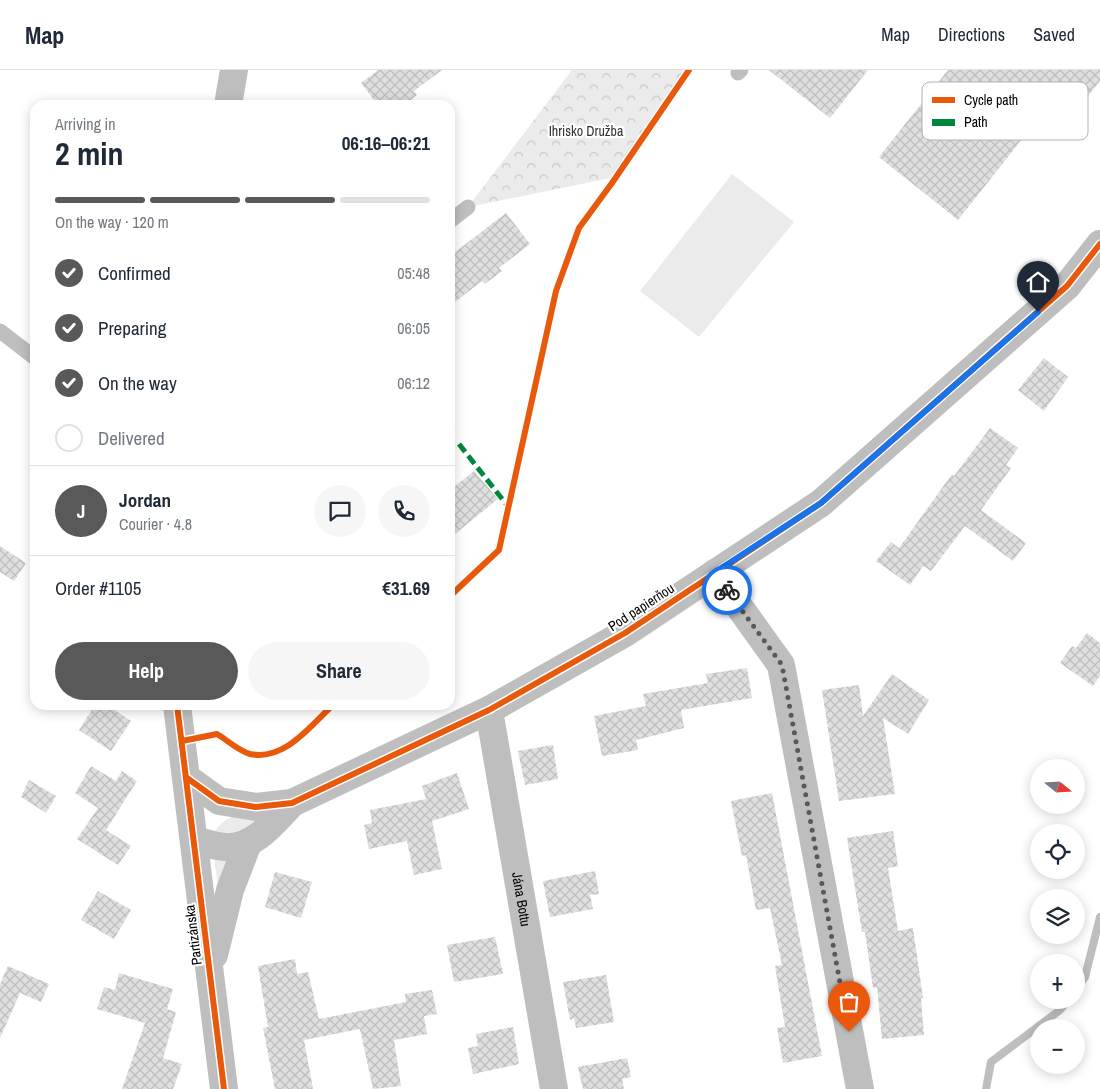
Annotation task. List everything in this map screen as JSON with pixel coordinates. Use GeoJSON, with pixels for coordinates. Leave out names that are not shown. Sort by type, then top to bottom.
{"type":"FeatureCollection","features":[{"type":"Feature","properties":{"kind":"street"},"geometry":{"type":"LineString","coordinates":[[229,100],[234,70]]}},
{"type":"Feature","properties":{"kind":"street","name":"Pod papierňou"},"geometry":{"type":"LineString","coordinates":[[187,778],[219,801],[256,807],[292,803],[466,722],[625,633],[821,503],[1067,286],[1100,244]]}},
{"type":"Feature","properties":{"kind":"street"},"geometry":{"type":"LineString","coordinates":[[714,573],[782,665],[860,1089]]}},
{"type":"Feature","properties":{"kind":"street"},"geometry":{"type":"LineString","coordinates":[[178,710],[187,778]]}},
{"type":"Feature","properties":{"kind":"street","name":"Jána Bottu"},"geometry":{"type":"LineString","coordinates":[[488,710],[554,1089]]}},
{"type":"Feature","properties":{"kind":"street","name":"Partizánska"},"geometry":{"type":"LineString","coordinates":[[187,778],[224,1089]]}},
{"type":"Feature","properties":{"kind":"street"},"geometry":{"type":"LineString","coordinates":[[194,840],[227,847],[248,843],[267,829],[292,803]]}},
{"type":"Feature","properties":{"kind":"street"},"geometry":{"type":"LineString","coordinates":[[210,973],[230,890],[248,843]]}},
{"type":"Feature","properties":{"kind":"lane"},"geometry":{"type":"LineString","coordinates":[[455,217],[468,207]]}},
{"type":"Feature","properties":{"kind":"lane"},"geometry":{"type":"LineString","coordinates":[[0,331],[30,354]]}},
{"type":"Feature","properties":{"kind":"green space","name":"Ihrisko Družba"},"geometry":{"type":"Polygon","coordinates":[[[572,70],[689,70],[611,178],[468,207],[572,70]]]}},
{"type":"Feature","properties":{"kind":"green space"},"geometry":{"type":"Polygon","coordinates":[[[732,174],[794,222],[699,337],[640,291],[732,174]]]}},
{"type":"Feature","properties":{"kind":"green space"},"geometry":{"type":"Polygon","coordinates":[[[249,813],[257,822],[242,830],[227,833],[215,831],[230,818],[249,813]]]}},
{"type":"Feature","properties":{"kind":"green space"},"geometry":{"type":"Polygon","coordinates":[[[231,855],[218,887],[214,857],[231,855]]]}},
{"type":"Feature","properties":{"kind":"building"},"geometry":{"type":"Polygon","coordinates":[[[378,70],[442,70],[414,91],[417,95],[410,100],[374,100],[361,83],[378,70]]]}},
{"type":"Feature","properties":{"kind":"building"},"geometry":{"type":"Polygon","coordinates":[[[769,70],[868,70],[830,118],[769,70]]]}},
{"type":"Feature","properties":{"kind":"building"},"geometry":{"type":"Polygon","coordinates":[[[948,70],[1100,70],[1100,81],[1088,96],[1088,82],[938,82],[948,70]]]}},
{"type":"Feature","properties":{"kind":"building"},"geometry":{"type":"Polygon","coordinates":[[[922,103],[922,140],[1021,140],[958,220],[879,157],[922,103]]]}},
{"type":"Feature","properties":{"kind":"building"},"geometry":{"type":"Polygon","coordinates":[[[506,213],[530,244],[499,268],[502,271],[485,284],[482,281],[455,302],[455,252],[506,213]]]}},
{"type":"Feature","properties":{"kind":"building"},"geometry":{"type":"Polygon","coordinates":[[[1044,358],[1068,377],[1044,411],[1018,390],[1044,358]]]}},
{"type":"Feature","properties":{"kind":"building"},"geometry":{"type":"Polygon","coordinates":[[[990,428],[1018,448],[1006,465],[1011,468],[981,510],[1026,543],[1013,561],[965,526],[931,571],[923,566],[910,585],[876,561],[891,542],[899,548],[952,474],[954,476],[990,428]]]}},
{"type":"Feature","properties":{"kind":"building"},"geometry":{"type":"Polygon","coordinates":[[[474,471],[498,499],[455,534],[455,486],[474,471]]]}},
{"type":"Feature","properties":{"kind":"building"},"geometry":{"type":"Polygon","coordinates":[[[0,546],[26,563],[14,581],[0,572],[0,546]]]}},
{"type":"Feature","properties":{"kind":"building"},"geometry":{"type":"Polygon","coordinates":[[[1087,633],[1100,643],[1100,676],[1093,686],[1060,663],[1072,646],[1076,648],[1087,633]]]}},
{"type":"Feature","properties":{"kind":"building"},"geometry":{"type":"Polygon","coordinates":[[[747,668],[752,698],[681,710],[684,728],[636,740],[638,750],[602,756],[594,716],[646,706],[643,694],[708,683],[706,674],[747,668]]]}},
{"type":"Feature","properties":{"kind":"building"},"geometry":{"type":"Polygon","coordinates":[[[892,674],[929,700],[908,734],[883,718],[895,794],[839,801],[822,690],[859,685],[863,716],[892,674]]]}},
{"type":"Feature","properties":{"kind":"building"},"geometry":{"type":"Polygon","coordinates":[[[92,710],[114,710],[131,721],[111,751],[79,730],[92,710]]]}},
{"type":"Feature","properties":{"kind":"building"},"geometry":{"type":"Polygon","coordinates":[[[553,745],[558,779],[525,785],[518,751],[553,745]]]}},
{"type":"Feature","properties":{"kind":"building"},"geometry":{"type":"Polygon","coordinates":[[[91,766],[116,781],[122,771],[137,781],[106,830],[131,846],[118,865],[77,839],[98,808],[75,793],[91,766]]]}},
{"type":"Feature","properties":{"kind":"building"},"geometry":{"type":"Polygon","coordinates":[[[457,773],[469,809],[432,821],[442,869],[414,875],[407,841],[369,849],[364,825],[372,823],[370,810],[426,799],[422,786],[457,773]]]}},
{"type":"Feature","properties":{"kind":"building"},"geometry":{"type":"Polygon","coordinates":[[[29,780],[56,796],[46,813],[21,797],[29,780]]]}},
{"type":"Feature","properties":{"kind":"building"},"geometry":{"type":"Polygon","coordinates":[[[772,793],[822,1056],[783,1063],[777,1028],[785,1027],[775,966],[782,965],[770,908],[756,910],[746,855],[742,856],[731,801],[772,793]]]}},
{"type":"Feature","properties":{"kind":"building"},"geometry":{"type":"Polygon","coordinates":[[[893,831],[898,866],[888,868],[898,931],[913,928],[923,998],[921,998],[924,1035],[882,1039],[877,987],[873,988],[865,932],[862,932],[847,838],[893,831]]]}},
{"type":"Feature","properties":{"kind":"building"},"geometry":{"type":"Polygon","coordinates":[[[595,871],[599,894],[590,895],[593,909],[550,917],[543,881],[595,871]]]}},
{"type":"Feature","properties":{"kind":"building"},"geometry":{"type":"Polygon","coordinates":[[[275,872],[312,882],[301,918],[265,907],[275,872]]]}},
{"type":"Feature","properties":{"kind":"building"},"geometry":{"type":"Polygon","coordinates":[[[98,891],[131,910],[114,939],[81,920],[98,891]]]}},
{"type":"Feature","properties":{"kind":"building"},"geometry":{"type":"Polygon","coordinates":[[[495,937],[503,974],[454,982],[447,945],[495,937]]]}},
{"type":"Feature","properties":{"kind":"building"},"geometry":{"type":"Polygon","coordinates":[[[295,959],[297,974],[308,972],[319,1019],[406,1002],[405,994],[432,990],[437,1014],[424,1016],[427,1034],[394,1040],[401,1086],[373,1089],[360,1029],[304,1040],[313,1089],[275,1089],[263,1028],[268,1027],[258,966],[295,959]]]}},
{"type":"Feature","properties":{"kind":"building"},"geometry":{"type":"Polygon","coordinates":[[[8,966],[49,984],[41,1002],[20,993],[0,1038],[0,984],[8,966]]]}},
{"type":"Feature","properties":{"kind":"building"},"geometry":{"type":"Polygon","coordinates":[[[119,973],[173,989],[167,1009],[176,1012],[163,1058],[182,1064],[173,1089],[122,1089],[145,1023],[97,1009],[104,987],[115,990],[119,973]]]}},
{"type":"Feature","properties":{"kind":"building"},"geometry":{"type":"Polygon","coordinates":[[[606,975],[614,1022],[576,1028],[574,1018],[570,1020],[563,982],[606,975]]]}},
{"type":"Feature","properties":{"kind":"building"},"geometry":{"type":"Polygon","coordinates":[[[513,1027],[519,1064],[473,1074],[468,1048],[478,1046],[476,1034],[513,1027]]]}},
{"type":"Feature","properties":{"kind":"building"},"geometry":{"type":"Polygon","coordinates":[[[627,1058],[631,1077],[622,1079],[624,1089],[583,1089],[578,1067],[627,1058]]]}},
{"type":"Feature","properties":{"kind":"waterway"},"geometry":{"type":"LineString","coordinates":[[1085,977],[1100,917]]}},
{"type":"Feature","properties":{"kind":"waterway"},"geometry":{"type":"LineString","coordinates":[[986,1089],[991,1062],[1061,1009]]}},
{"type":"Feature","properties":{"kind":"marked path"},"geometry":{"type":"LineString","coordinates":[[459,444],[510,509]]}},
{"type":"Feature","properties":{"kind":"cycle path"},"geometry":{"type":"LineString","coordinates":[[455,591],[499,550],[556,291],[579,228],[689,70]]}},
{"type":"Feature","properties":{"kind":"cycle path"},"geometry":{"type":"LineString","coordinates":[[187,778],[219,801],[256,807],[292,803],[489,710],[625,633],[821,503],[1067,286],[1100,244]]}},
{"type":"Feature","properties":{"kind":"cycle path"},"geometry":{"type":"LineString","coordinates":[[178,710],[224,1089]]}},
{"type":"Feature","properties":{"kind":"cycle path"},"geometry":{"type":"LineString","coordinates":[[182,741],[217,734],[246,753],[263,755],[286,747],[306,732],[328,710]]}},
{"type":"Feature","properties":{"kind":"way so far"},"geometry":{"type":"LineString","coordinates":[[727,590],[782,665],[849,1032]]}},
{"type":"Feature","properties":{"kind":"route"},"geometry":{"type":"LineString","coordinates":[[727,590],[714,573],[821,503],[1038,312]]}}]}
